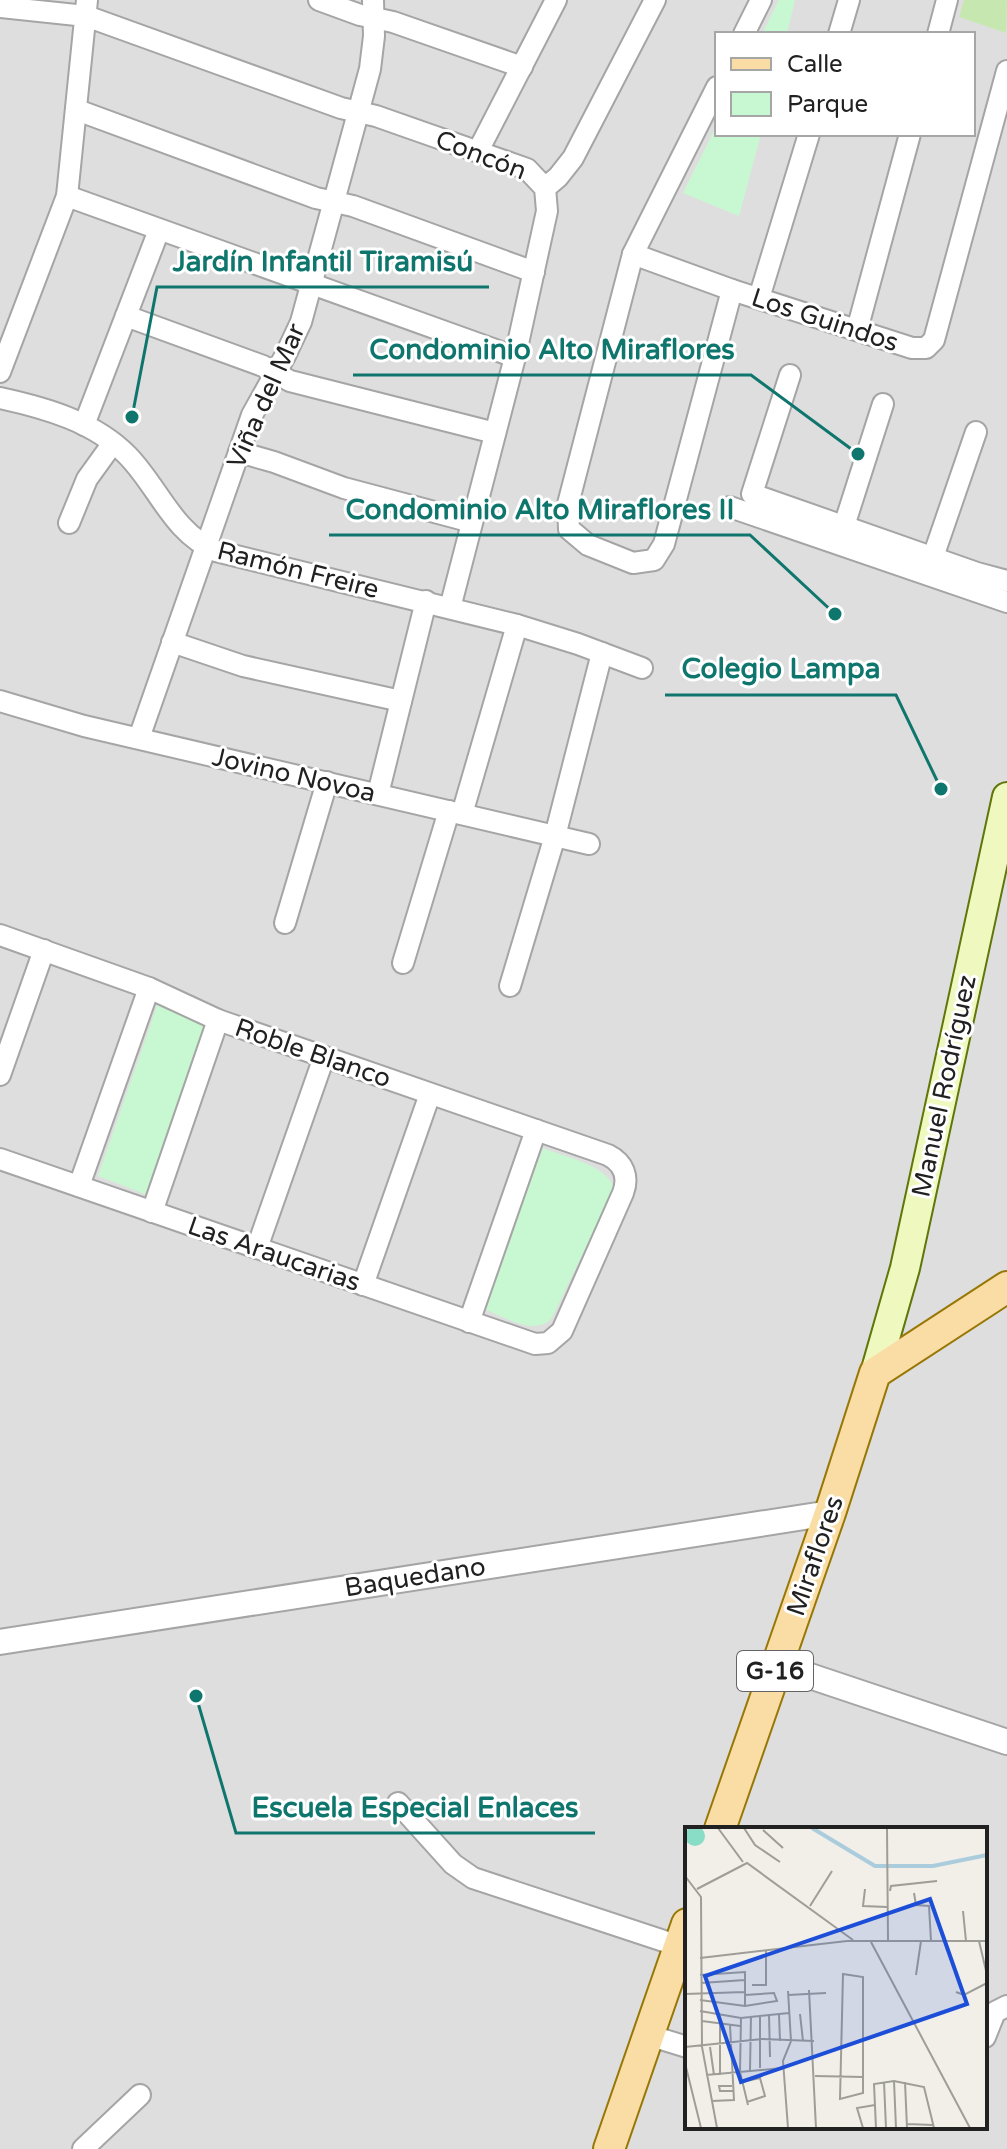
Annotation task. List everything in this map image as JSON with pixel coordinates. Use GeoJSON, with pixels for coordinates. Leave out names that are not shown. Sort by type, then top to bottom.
{"type":"FeatureCollection","features":[{"type":"Feature","properties":{"kind":"main road","name":"Manuel Rodríguez"},"geometry":{"type":"LineString","coordinates":[[875,1373],[905,1268],[1007,797]]}},
{"type":"Feature","properties":{"kind":"main road"},"geometry":{"type":"LineString","coordinates":[[875,1373],[1007,1287]]}},
{"type":"Feature","properties":{"kind":"main road","name":"Miraflores"},"geometry":{"type":"LineString","coordinates":[[721,1827],[830,1513],[875,1373]]}},
{"type":"Feature","properties":{"kind":"main road"},"geometry":{"type":"LineString","coordinates":[[609,2149],[683,1935]]}},
{"type":"Feature","properties":{"kind":"street"},"geometry":{"type":"LineString","coordinates":[[319,0],[373,9],[393,22],[522,67]]}},
{"type":"Feature","properties":{"kind":"street"},"geometry":{"type":"LineString","coordinates":[[478,151],[556,0]]}},
{"type":"Feature","properties":{"kind":"street"},"geometry":{"type":"LineString","coordinates":[[545,188],[573,158],[655,0]]}},
{"type":"Feature","properties":{"kind":"street"},"geometry":{"type":"LineString","coordinates":[[745,32],[761,0]]}},
{"type":"Feature","properties":{"kind":"street"},"geometry":{"type":"LineString","coordinates":[[840,32],[849,0]]}},
{"type":"Feature","properties":{"kind":"street"},"geometry":{"type":"LineString","coordinates":[[939,32],[947,0]]}},
{"type":"Feature","properties":{"kind":"street","name":"Concón"},"geometry":{"type":"LineString","coordinates":[[0,7],[87,8],[341,108],[527,169],[545,188],[547,211],[515,357],[450,608]]}},
{"type":"Feature","properties":{"kind":"street"},"geometry":{"type":"LineString","coordinates":[[0,372],[67,196],[87,8]]}},
{"type":"Feature","properties":{"kind":"street","name":"Viña del Mar"},"geometry":{"type":"LineString","coordinates":[[139,738],[252,415],[294,340],[312,284],[371,61],[373,9]]}},
{"type":"Feature","properties":{"kind":"street","name":"Los Guindos"},"geometry":{"type":"LineString","coordinates":[[633,254],[732,290],[912,348],[926,348],[934,340],[1007,71]]}},
{"type":"Feature","properties":{"kind":"street"},"geometry":{"type":"LineString","coordinates":[[715,91],[633,254],[568,504],[569,529],[588,545],[633,563],[654,560],[664,544],[732,290]]}},
{"type":"Feature","properties":{"kind":"street"},"geometry":{"type":"LineString","coordinates":[[77,110],[316,198],[353,206],[534,272]]}},
{"type":"Feature","properties":{"kind":"street"},"geometry":{"type":"LineString","coordinates":[[759,298],[808,136]]}},
{"type":"Feature","properties":{"kind":"street"},"geometry":{"type":"LineString","coordinates":[[857,330],[909,136]]}},
{"type":"Feature","properties":{"kind":"street"},"geometry":{"type":"LineString","coordinates":[[67,196],[515,357]]}},
{"type":"Feature","properties":{"kind":"street"},"geometry":{"type":"LineString","coordinates":[[84,425],[159,230]]}},
{"type":"Feature","properties":{"kind":"street"},"geometry":{"type":"LineString","coordinates":[[126,316],[263,366],[290,381],[495,433]]}},
{"type":"Feature","properties":{"kind":"street"},"geometry":{"type":"LineString","coordinates":[[790,375],[752,494],[1007,581]]}},
{"type":"Feature","properties":{"kind":"street","name":"Ramón Freire"},"geometry":{"type":"LineString","coordinates":[[0,398],[34,406],[84,425],[113,443],[137,467],[180,526],[206,547],[517,625],[642,668]]}},
{"type":"Feature","properties":{"kind":"street"},"geometry":{"type":"LineString","coordinates":[[844,526],[883,404]]}},
{"type":"Feature","properties":{"kind":"street"},"geometry":{"type":"LineString","coordinates":[[933,557],[976,432]]}},
{"type":"Feature","properties":{"kind":"street"},"geometry":{"type":"LineString","coordinates":[[69,523],[87,479],[113,443]]}},
{"type":"Feature","properties":{"kind":"street"},"geometry":{"type":"LineString","coordinates":[[239,452],[344,488],[472,522]]}},
{"type":"Feature","properties":{"kind":"street"},"geometry":{"type":"LineString","coordinates":[[730,507],[1007,602]]}},
{"type":"Feature","properties":{"kind":"street"},"geometry":{"type":"LineString","coordinates":[[378,794],[426,601]]}},
{"type":"Feature","properties":{"kind":"street"},"geometry":{"type":"LineString","coordinates":[[403,963],[517,625]]}},
{"type":"Feature","properties":{"kind":"street"},"geometry":{"type":"LineString","coordinates":[[172,642],[243,666],[401,701]]}},
{"type":"Feature","properties":{"kind":"street"},"geometry":{"type":"LineString","coordinates":[[510,986],[555,836],[602,653]]}},
{"type":"Feature","properties":{"kind":"street","name":"Jovino Novoa"},"geometry":{"type":"LineString","coordinates":[[0,701],[84,726],[589,844]]}},
{"type":"Feature","properties":{"kind":"street"},"geometry":{"type":"LineString","coordinates":[[285,923],[327,782]]}},
{"type":"Feature","properties":{"kind":"street","name":"Roble Blanco"},"geometry":{"type":"LineString","coordinates":[[0,935],[149,988],[218,1020],[615,1159],[624,1170],[625,1186],[562,1331],[548,1343]]}},
{"type":"Feature","properties":{"kind":"street"},"geometry":{"type":"LineString","coordinates":[[0,1075],[44,950]]}},
{"type":"Feature","properties":{"kind":"street"},"geometry":{"type":"LineString","coordinates":[[79,1186],[149,988]]}},
{"type":"Feature","properties":{"kind":"street"},"geometry":{"type":"LineString","coordinates":[[152,1212],[218,1020]]}},
{"type":"Feature","properties":{"kind":"street"},"geometry":{"type":"LineString","coordinates":[[257,1248],[324,1057]]}},
{"type":"Feature","properties":{"kind":"street"},"geometry":{"type":"LineString","coordinates":[[363,1285],[430,1094]]}},
{"type":"Feature","properties":{"kind":"street"},"geometry":{"type":"LineString","coordinates":[[469,1322],[536,1130]]}},
{"type":"Feature","properties":{"kind":"street","name":"Las Araucarias"},"geometry":{"type":"LineString","coordinates":[[0,1159],[469,1322],[535,1344],[548,1343]]}},
{"type":"Feature","properties":{"kind":"street","name":"Baquedano"},"geometry":{"type":"LineString","coordinates":[[0,1642],[830,1513]]}},
{"type":"Feature","properties":{"kind":"street"},"geometry":{"type":"LineString","coordinates":[[777,1665],[1007,1742]]}},
{"type":"Feature","properties":{"kind":"street"},"geometry":{"type":"LineString","coordinates":[[398,1803],[453,1864],[473,1878],[683,1935]]}},
{"type":"Feature","properties":{"kind":"street"},"geometry":{"type":"LineString","coordinates":[[987,2032],[995,2012],[1007,2006]]}},
{"type":"Feature","properties":{"kind":"street"},"geometry":{"type":"LineString","coordinates":[[648,2035],[685,2046]]}},
{"type":"Feature","properties":{"kind":"street"},"geometry":{"type":"LineString","coordinates":[[83,2149],[140,2095]]}},
{"type":"Feature","properties":{"kind":"shaded area"},"geometry":{"type":"Polygon","coordinates":[[[0,0],[1007,0],[1007,2149],[0,2149],[0,0]]]}},
{"type":"Feature","properties":{"kind":"green space"},"geometry":{"type":"Polygon","coordinates":[[[779,0],[795,0],[787,32],[763,32],[779,0]]]}},
{"type":"Feature","properties":{"kind":"green space"},"geometry":{"type":"Polygon","coordinates":[[[964,0],[1007,0],[1006,33],[959,17],[964,0]]]}},
{"type":"Feature","properties":{"kind":"green space"},"geometry":{"type":"Polygon","coordinates":[[[715,129],[715,136],[760,136],[739,216],[683,193],[715,129]]]}},
{"type":"Feature","properties":{"kind":"green space"},"geometry":{"type":"Polygon","coordinates":[[[158,1003],[207,1028],[147,1195],[98,1176],[158,1003]]]}},
{"type":"Feature","properties":{"kind":"green space"},"geometry":{"type":"Polygon","coordinates":[[[543,1148],[594,1167],[610,1180],[614,1188],[552,1318],[537,1326],[528,1326],[484,1309],[543,1148]]]}},
{"type":"Feature","properties":{"kind":"place","name":"Jardín Infantil Tiramisú"},"geometry":{"type":"Point","coordinates":[132,417]}},
{"type":"Feature","properties":{"kind":"place","name":"Condominio Alto Miraflores"},"geometry":{"type":"Point","coordinates":[858,454]}},
{"type":"Feature","properties":{"kind":"place","name":"Condominio Alto Miraflores II"},"geometry":{"type":"Point","coordinates":[835,614]}},
{"type":"Feature","properties":{"kind":"place","name":"Colegio Lampa"},"geometry":{"type":"Point","coordinates":[941,789]}},
{"type":"Feature","properties":{"kind":"place","name":"Escuela Especial Enlaces"},"geometry":{"type":"Point","coordinates":[196,1696]}}]}
